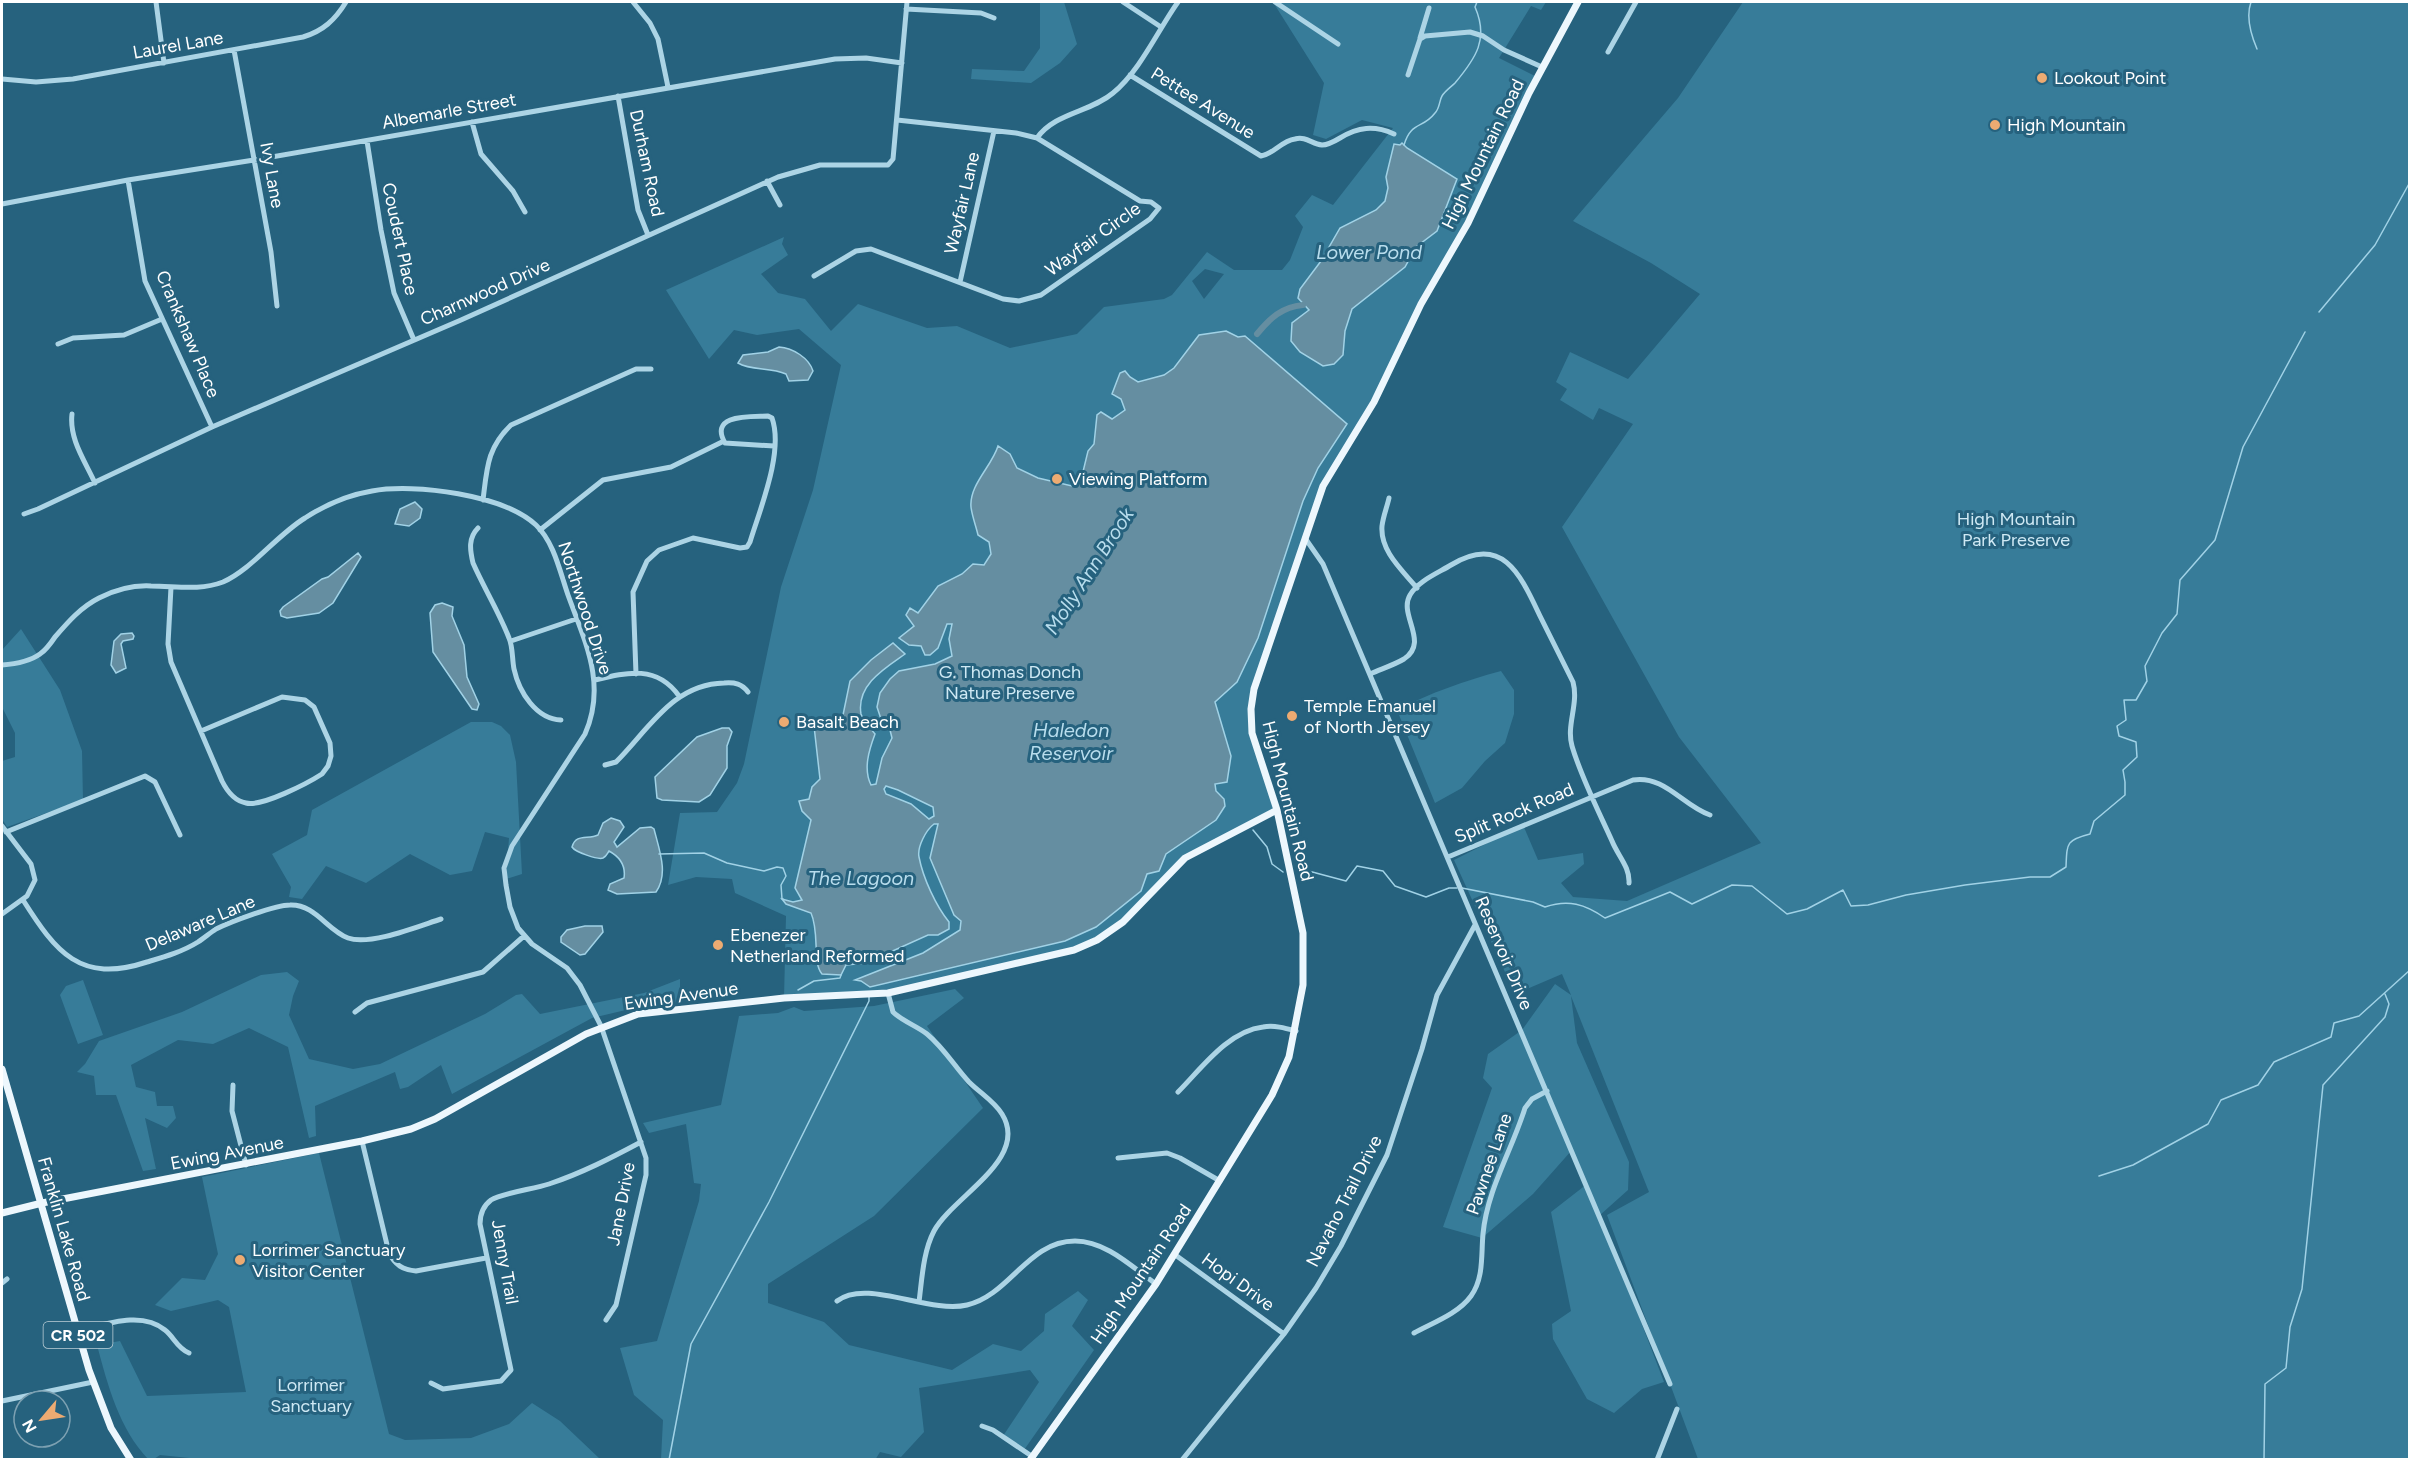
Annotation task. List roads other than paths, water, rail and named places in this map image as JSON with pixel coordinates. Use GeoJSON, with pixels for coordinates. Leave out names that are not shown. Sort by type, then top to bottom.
{"type":"FeatureCollection","features":[{"type":"Feature","properties":{"kind":"main road","name":"High Mountain Road"},"geometry":{"type":"LineString","coordinates":[[1031,1458],[1156,1284],[1278,1085],[1289,1057],[1303,985],[1303,933],[1277,810],[1255,743],[1251,709],[1254,689],[1329,474],[1374,402],[1421,304],[1468,223],[1542,67],[1578,2]]}},
{"type":"Feature","properties":{"kind":"main road","name":"Ewing Avenue"},"geometry":{"type":"LineString","coordinates":[[2,1213],[42,1203],[246,1165],[411,1129],[435,1119],[601,1026],[629,1017],[656,1011],[784,998],[888,993],[1086,946],[1123,922],[1185,858],[1277,810]]}},
{"type":"Feature","properties":{"kind":"main road","name":"Franklin Lake Road"},"geometry":{"type":"LineString","coordinates":[[2,1070],[93,1382],[111,1428],[130,1460]]}},
{"type":"Feature","properties":{"kind":"street"},"geometry":{"type":"LineString","coordinates":[[156,2],[164,63]]}},
{"type":"Feature","properties":{"kind":"street","name":"Laurel Lane"},"geometry":{"type":"LineString","coordinates":[[2,79],[55,81],[311,35],[334,20],[346,2]]}},
{"type":"Feature","properties":{"kind":"street"},"geometry":{"type":"LineString","coordinates":[[633,2],[650,23],[658,39],[668,87]]}},
{"type":"Feature","properties":{"kind":"street","name":"Charnwood Drive"},"geometry":{"type":"LineString","coordinates":[[24,514],[767,181],[793,171],[820,165],[888,165],[893,159],[907,2]]}},
{"type":"Feature","properties":{"kind":"street"},"geometry":{"type":"LineString","coordinates":[[1124,2],[1161,27]]}},
{"type":"Feature","properties":{"kind":"street"},"geometry":{"type":"LineString","coordinates":[[1037,138],[1048,126],[1108,97],[1130,75],[1178,2]]}},
{"type":"Feature","properties":{"kind":"street"},"geometry":{"type":"LineString","coordinates":[[1275,2],[1338,44]]}},
{"type":"Feature","properties":{"kind":"street"},"geometry":{"type":"LineString","coordinates":[[1608,52],[1636,2]]}},
{"type":"Feature","properties":{"kind":"street"},"geometry":{"type":"LineString","coordinates":[[1408,75],[1429,8]]}},
{"type":"Feature","properties":{"kind":"street"},"geometry":{"type":"LineString","coordinates":[[906,9],[981,13],[994,18]]}},
{"type":"Feature","properties":{"kind":"street"},"geometry":{"type":"LineString","coordinates":[[1420,39],[1425,36],[1458,32],[1481,35],[1504,50],[1542,67]]}},
{"type":"Feature","properties":{"kind":"street","name":"Ivy Lane"},"geometry":{"type":"LineString","coordinates":[[234,50],[271,252],[273,290],[277,306]]}},
{"type":"Feature","properties":{"kind":"street","name":"Albemarle Street"},"geometry":{"type":"LineString","coordinates":[[2,204],[128,180],[367,141],[836,59],[866,58],[902,63]]}},
{"type":"Feature","properties":{"kind":"street","name":"Pettee Avenue"},"geometry":{"type":"LineString","coordinates":[[1130,75],[1261,156],[1268,155],[1277,147],[1295,138],[1304,138],[1322,145],[1363,127],[1394,134]]}},
{"type":"Feature","properties":{"kind":"street","name":"Durham Road"},"geometry":{"type":"LineString","coordinates":[[618,96],[638,210],[648,235]]}},
{"type":"Feature","properties":{"kind":"street","name":"Wayfair Circle"},"geometry":{"type":"LineString","coordinates":[[814,276],[856,251],[871,249],[1011,301],[1034,298],[1150,219],[1159,208],[1151,202],[1140,201],[1037,138],[897,120]]}},
{"type":"Feature","properties":{"kind":"street"},"geometry":{"type":"LineString","coordinates":[[471,122],[481,154],[513,191],[525,212]]}},
{"type":"Feature","properties":{"kind":"street","name":"Wayfair Lane"},"geometry":{"type":"LineString","coordinates":[[960,282],[994,131]]}},
{"type":"Feature","properties":{"kind":"street","name":"Coudert Place"},"geometry":{"type":"LineString","coordinates":[[367,141],[394,293],[414,340]]}},
{"type":"Feature","properties":{"kind":"street","name":"Crankshaw Place"},"geometry":{"type":"LineString","coordinates":[[128,180],[146,281],[212,428]]}},
{"type":"Feature","properties":{"kind":"street"},"geometry":{"type":"LineString","coordinates":[[767,181],[780,205]]}},
{"type":"Feature","properties":{"kind":"street"},"geometry":{"type":"LineString","coordinates":[[58,344],[73,338],[123,335],[162,319]]}},
{"type":"Feature","properties":{"kind":"street"},"geometry":{"type":"LineString","coordinates":[[483,500],[491,450],[499,436],[511,425],[636,369],[651,369]]}},
{"type":"Feature","properties":{"kind":"street"},"geometry":{"type":"LineString","coordinates":[[72,414],[70,427],[74,440],[94,483]]}},
{"type":"Feature","properties":{"kind":"street"},"geometry":{"type":"LineString","coordinates":[[636,674],[633,592],[647,561],[659,550],[693,538],[740,548],[747,547],[772,471],[774,425],[772,418],[768,416],[736,417],[729,420],[723,427],[724,441]]}},
{"type":"Feature","properties":{"kind":"street"},"geometry":{"type":"LineString","coordinates":[[540,530],[603,480],[671,467],[724,441],[734,444],[774,446]]}},
{"type":"Feature","properties":{"kind":"street","name":"Northwood Drive"},"geometry":{"type":"LineString","coordinates":[[2,665],[23,662],[42,653],[71,619],[98,598],[117,590],[132,587],[210,586],[234,577],[283,533],[315,512],[346,498],[372,491],[403,488],[503,504],[526,517],[540,530],[550,546],[595,680],[596,696],[591,720],[585,734],[513,846],[504,868],[510,907],[518,928],[524,936],[574,975],[601,1026]]}},
{"type":"Feature","properties":{"kind":"street"},"geometry":{"type":"LineString","coordinates":[[1370,674],[1401,661],[1411,651],[1414,636],[1407,604],[1411,594],[1417,588],[1388,553],[1384,542],[1382,525],[1389,498]]}},
{"type":"Feature","properties":{"kind":"street"},"geometry":{"type":"LineString","coordinates":[[478,528],[473,533],[471,541],[472,562],[510,641],[514,669],[522,692],[529,702],[542,713],[555,720],[561,720]]}},
{"type":"Feature","properties":{"kind":"street","name":"Reservoir Drive"},"geometry":{"type":"LineString","coordinates":[[1305,538],[1323,564],[1670,1384]]}},
{"type":"Feature","properties":{"kind":"street","name":"Split Rock Road"},"geometry":{"type":"LineString","coordinates":[[1417,588],[1461,559],[1473,555],[1497,556],[1516,570],[1573,682],[1576,698],[1571,739],[1593,796],[1448,857]]}},
{"type":"Feature","properties":{"kind":"street"},"geometry":{"type":"LineString","coordinates":[[171,587],[168,651],[226,790],[235,798],[246,803],[259,803],[314,780],[328,766],[331,756],[330,743],[314,707],[296,697],[282,697],[201,730]]}},
{"type":"Feature","properties":{"kind":"street"},"geometry":{"type":"LineString","coordinates":[[510,641],[576,619]]}},
{"type":"Feature","properties":{"kind":"street"},"geometry":{"type":"LineString","coordinates":[[595,680],[636,674],[660,677],[679,696]]}},
{"type":"Feature","properties":{"kind":"street"},"geometry":{"type":"LineString","coordinates":[[605,765],[616,762],[679,696],[700,686],[714,683],[739,684],[748,692]]}},
{"type":"Feature","properties":{"kind":"street"},"geometry":{"type":"LineString","coordinates":[[6,832],[140,776],[148,777],[155,782],[180,835]]}},
{"type":"Feature","properties":{"kind":"street"},"geometry":{"type":"LineString","coordinates":[[1629,883],[1627,867],[1613,844],[1593,796],[1633,780],[1651,780],[1667,787],[1696,810],[1710,815]]}},
{"type":"Feature","properties":{"kind":"street"},"geometry":{"type":"LineString","coordinates":[[2,826],[31,864],[35,874],[34,885],[23,900],[2,914]]}},
{"type":"Feature","properties":{"kind":"street","name":"Delaware Lane"},"geometry":{"type":"LineString","coordinates":[[23,900],[46,937],[63,953],[82,964],[103,969],[124,969],[178,952],[222,926],[283,906],[304,907],[344,936],[352,939],[374,938],[441,920]]}},
{"type":"Feature","properties":{"kind":"street","name":"Navaho Trail Drive"},"geometry":{"type":"LineString","coordinates":[[1182,1460],[1284,1334],[1329,1267],[1382,1167],[1422,1049],[1437,995],[1475,925]]}},
{"type":"Feature","properties":{"kind":"street"},"geometry":{"type":"LineString","coordinates":[[355,1012],[367,1003],[483,972],[524,936]]}},
{"type":"Feature","properties":{"kind":"street"},"geometry":{"type":"LineString","coordinates":[[888,993],[893,1012],[935,1041],[967,1080],[998,1108],[1008,1128],[1008,1143],[999,1162],[947,1213],[934,1232],[926,1254],[919,1302]]}},
{"type":"Feature","properties":{"kind":"street","name":"Jane Drive"},"geometry":{"type":"LineString","coordinates":[[601,1026],[646,1158],[646,1174],[616,1305],[606,1320]]}},
{"type":"Feature","properties":{"kind":"street"},"geometry":{"type":"LineString","coordinates":[[1178,1092],[1226,1044],[1244,1032],[1271,1026],[1296,1030]]}},
{"type":"Feature","properties":{"kind":"street"},"geometry":{"type":"LineString","coordinates":[[233,1085],[232,1112],[246,1165]]}},
{"type":"Feature","properties":{"kind":"street","name":"Pawnee Lane"},"geometry":{"type":"LineString","coordinates":[[1414,1333],[1461,1307],[1473,1294],[1480,1279],[1483,1232],[1488,1205],[1525,1108],[1532,1099],[1547,1091]]}},
{"type":"Feature","properties":{"kind":"street"},"geometry":{"type":"LineString","coordinates":[[362,1141],[389,1253],[395,1263],[405,1269],[416,1271],[486,1258]]}},
{"type":"Feature","properties":{"kind":"street","name":"Jenny Trail"},"geometry":{"type":"LineString","coordinates":[[431,1383],[443,1389],[501,1381],[509,1375],[511,1366],[486,1258],[480,1218],[488,1203],[498,1197],[532,1190],[581,1173],[641,1142]]}},
{"type":"Feature","properties":{"kind":"street"},"geometry":{"type":"LineString","coordinates":[[1118,1158],[1167,1153],[1220,1181]]}},
{"type":"Feature","properties":{"kind":"street"},"geometry":{"type":"LineString","coordinates":[[837,1301],[848,1294],[862,1292],[947,1307],[976,1302],[994,1293],[1042,1250],[1069,1241],[1097,1245],[1156,1284]]}},
{"type":"Feature","properties":{"kind":"street","name":"Hopi Drive"},"geometry":{"type":"LineString","coordinates":[[1174,1254],[1284,1334]]}},
{"type":"Feature","properties":{"kind":"street"},"geometry":{"type":"LineString","coordinates":[[77,1331],[124,1321],[142,1321],[165,1329],[177,1344],[189,1353]]}},
{"type":"Feature","properties":{"kind":"street"},"geometry":{"type":"LineString","coordinates":[[2,1401],[93,1382]]}},
{"type":"Feature","properties":{"kind":"street"},"geometry":{"type":"LineString","coordinates":[[1657,1460],[1677,1409]]}},
{"type":"Feature","properties":{"kind":"street"},"geometry":{"type":"LineString","coordinates":[[982,1426],[993,1430],[1031,1458]]}},
{"type":"Feature","properties":{"kind":"water","name":"Lower Pond"},"geometry":{"type":"Polygon","coordinates":[[[1402,143],[1457,179],[1437,231],[1416,247],[1405,267],[1352,309],[1345,331],[1343,355],[1334,364],[1323,366],[1300,352],[1291,341],[1292,323],[1309,310],[1298,298],[1300,289],[1321,261],[1340,228],[1376,210],[1385,201],[1388,188],[1386,177],[1394,144],[1402,143]]]}},
{"type":"Feature","properties":{"kind":"water","name":"Haledon Reservoir"},"geometry":{"type":"Polygon","coordinates":[[[1226,331],[1238,337],[1245,336],[1347,424],[1318,468],[1303,501],[1258,638],[1237,682],[1215,702],[1231,756],[1227,782],[1215,784],[1216,791],[1224,799],[1225,806],[1216,820],[1166,854],[1159,871],[1147,874],[1141,891],[1096,927],[1065,941],[870,987],[855,980],[923,953],[960,930],[961,921],[954,915],[930,858],[938,824],[934,824],[923,839],[919,848],[919,857],[931,891],[949,922],[949,929],[938,935],[928,935],[866,963],[846,965],[841,975],[822,974],[817,963],[815,929],[811,913],[786,904],[782,899],[793,902],[802,900],[795,888],[811,820],[802,811],[799,801],[809,799],[812,787],[820,779],[814,726],[819,723],[832,723],[843,715],[850,681],[871,660],[893,643],[905,654],[874,678],[863,694],[861,714],[875,734],[869,753],[867,773],[871,785],[876,784],[882,758],[892,738],[890,730],[882,722],[877,707],[880,693],[899,671],[935,664],[952,656],[949,639],[952,624],[947,624],[938,648],[930,655],[925,655],[921,646],[909,645],[899,638],[914,626],[906,615],[910,608],[918,613],[938,586],[962,574],[973,564],[984,565],[991,554],[989,542],[978,535],[971,499],[977,483],[998,446],[1010,454],[1017,468],[1038,478],[1072,486],[1081,480],[1088,451],[1094,444],[1097,415],[1101,412],[1112,419],[1125,410],[1121,399],[1112,394],[1120,373],[1125,371],[1138,382],[1164,375],[1174,368],[1199,335],[1226,331]],[[886,786],[884,789],[886,794],[911,804],[929,819],[934,816],[933,807],[886,786]]]}},
{"type":"Feature","properties":{"kind":"water"},"geometry":{"type":"Polygon","coordinates":[[[779,347],[795,352],[808,362],[813,371],[808,380],[789,381],[786,374],[738,363],[743,355],[768,352],[779,347]]]}},
{"type":"Feature","properties":{"kind":"water"},"geometry":{"type":"Polygon","coordinates":[[[415,502],[422,509],[420,518],[409,526],[395,524],[400,509],[415,502]]]}},
{"type":"Feature","properties":{"kind":"water"},"geometry":{"type":"Polygon","coordinates":[[[358,553],[361,557],[333,603],[319,613],[287,618],[281,616],[280,611],[283,607],[328,577],[358,553]]]}},
{"type":"Feature","properties":{"kind":"water"},"geometry":{"type":"Polygon","coordinates":[[[442,603],[453,607],[452,616],[464,645],[467,677],[479,704],[477,710],[472,709],[433,652],[430,613],[435,605],[442,603]]]}},
{"type":"Feature","properties":{"kind":"water"},"geometry":{"type":"Polygon","coordinates":[[[132,633],[133,639],[123,641],[121,644],[126,668],[116,673],[111,665],[114,641],[121,634],[132,633]]]}},
{"type":"Feature","properties":{"kind":"water"},"geometry":{"type":"Polygon","coordinates":[[[722,728],[729,728],[732,732],[727,746],[727,768],[710,795],[699,802],[657,798],[655,777],[697,737],[722,728]]]}},
{"type":"Feature","properties":{"kind":"water"},"geometry":{"type":"Polygon","coordinates":[[[611,818],[620,821],[624,827],[614,842],[617,847],[640,828],[654,829],[662,869],[660,885],[656,892],[617,894],[608,890],[610,884],[624,878],[623,865],[619,859],[609,851],[603,858],[600,858],[592,857],[572,847],[579,838],[598,835],[603,823],[611,818]]]}},
{"type":"Feature","properties":{"kind":"water"},"geometry":{"type":"Polygon","coordinates":[[[585,926],[602,926],[603,932],[585,954],[580,955],[561,942],[561,937],[567,930],[585,926]]]}},
{"type":"Feature","properties":{"kind":"waterway","name":"Molly Ann Brook"},"geometry":{"type":"LineString","coordinates":[[1404,145],[1410,132],[1431,118],[1437,111],[1443,94],[1455,83],[1474,56],[1478,48],[1481,29],[1475,7],[1477,2]]}},
{"type":"Feature","properties":{"kind":"waterway"},"geometry":{"type":"LineString","coordinates":[[2251,2],[2250,26],[2257,49]]}},
{"type":"Feature","properties":{"kind":"waterway"},"geometry":{"type":"LineString","coordinates":[[2319,312],[2375,245],[2410,182]]}},
{"type":"Feature","properties":{"kind":"waterway"},"geometry":{"type":"LineString","coordinates":[[1257,334],[1277,314],[1303,305]]}},
{"type":"Feature","properties":{"kind":"waterway"},"geometry":{"type":"LineString","coordinates":[[1462,888],[1533,902],[1545,907],[1561,903],[1576,904],[1605,918],[1670,892],[1692,904],[1732,885],[1752,886],[1787,914],[1807,909],[1843,890],[1851,906],[1868,905],[1906,895],[1965,885],[2030,877],[2050,877],[2066,867],[2069,844],[2076,838],[2090,834],[2094,821],[2125,795],[2123,770],[2137,757],[2136,742],[2119,736],[2117,726],[2126,720],[2124,700],[2136,700],[2147,681],[2145,666],[2162,633],[2177,614],[2180,580],[2215,540],[2243,447],[2305,332]]}},
{"type":"Feature","properties":{"kind":"waterway"},"geometry":{"type":"LineString","coordinates":[[1253,830],[1267,847],[1272,864],[1283,872]]}},
{"type":"Feature","properties":{"kind":"waterway","name":"Molly Ann Brook"},"geometry":{"type":"LineString","coordinates":[[659,854],[704,853],[727,863],[764,871],[777,867],[783,868],[786,876],[781,885],[783,899]]}},
{"type":"Feature","properties":{"kind":"waterway"},"geometry":{"type":"LineString","coordinates":[[1301,869],[1346,881],[1357,866],[1383,871],[1395,886],[1426,897],[1449,888],[1457,888]]}},
{"type":"Feature","properties":{"kind":"waterway"},"geometry":{"type":"LineString","coordinates":[[2099,1176],[2133,1165],[2208,1124],[2221,1100],[2258,1085],[2274,1062],[2331,1037],[2334,1023],[2359,1016],[2410,970]]}},
{"type":"Feature","properties":{"kind":"waterway"},"geometry":{"type":"LineString","coordinates":[[798,990],[814,981],[840,978],[841,975]]}},
{"type":"Feature","properties":{"kind":"waterway"},"geometry":{"type":"LineString","coordinates":[[2264,1460],[2265,1384],[2286,1368],[2290,1327],[2302,1289],[2323,1085],[2385,1017],[2389,1004],[2385,994]]}},
{"type":"Feature","properties":{"kind":"waterway"},"geometry":{"type":"LineString","coordinates":[[669,1460],[691,1344],[769,1202],[869,1001],[869,996]]}},
{"type":"Feature","properties":{"kind":"place","name":"Lookout Point"},"geometry":{"type":"Point","coordinates":[2042,78]}},
{"type":"Feature","properties":{"kind":"place","name":"High Mountain"},"geometry":{"type":"Point","coordinates":[1995,125]}},
{"type":"Feature","properties":{"kind":"place","name":"Viewing Platform"},"geometry":{"type":"Point","coordinates":[1057,479]}},
{"type":"Feature","properties":{"kind":"place","name":"Temple Emanuel of North Jersey"},"geometry":{"type":"Point","coordinates":[1292,716]}},
{"type":"Feature","properties":{"kind":"place","name":"Basalt Beach"},"geometry":{"type":"Point","coordinates":[784,722]}},
{"type":"Feature","properties":{"kind":"place","name":"Ebenezer Netherland Reformed"},"geometry":{"type":"Point","coordinates":[718,945]}},
{"type":"Feature","properties":{"kind":"place","name":"Lorrimer Sanctuary Visitor Center"},"geometry":{"type":"Point","coordinates":[240,1260]}},
{"type":"Feature","properties":{"kind":"park label","name":"High Mountain Park Preserve"},"geometry":{"type":"Point","coordinates":[2016,529]}},
{"type":"Feature","properties":{"kind":"park label","name":"G. Thomas Donch Nature Preserve"},"geometry":{"type":"Point","coordinates":[1010,682]}},
{"type":"Feature","properties":{"kind":"park label","name":"Lorrimer Sanctuary"},"geometry":{"type":"Point","coordinates":[311,1395]}},
{"type":"Feature","properties":{"kind":"water label","name":"The Lagoon"},"geometry":{"type":"Point","coordinates":[861,878]}}]}
